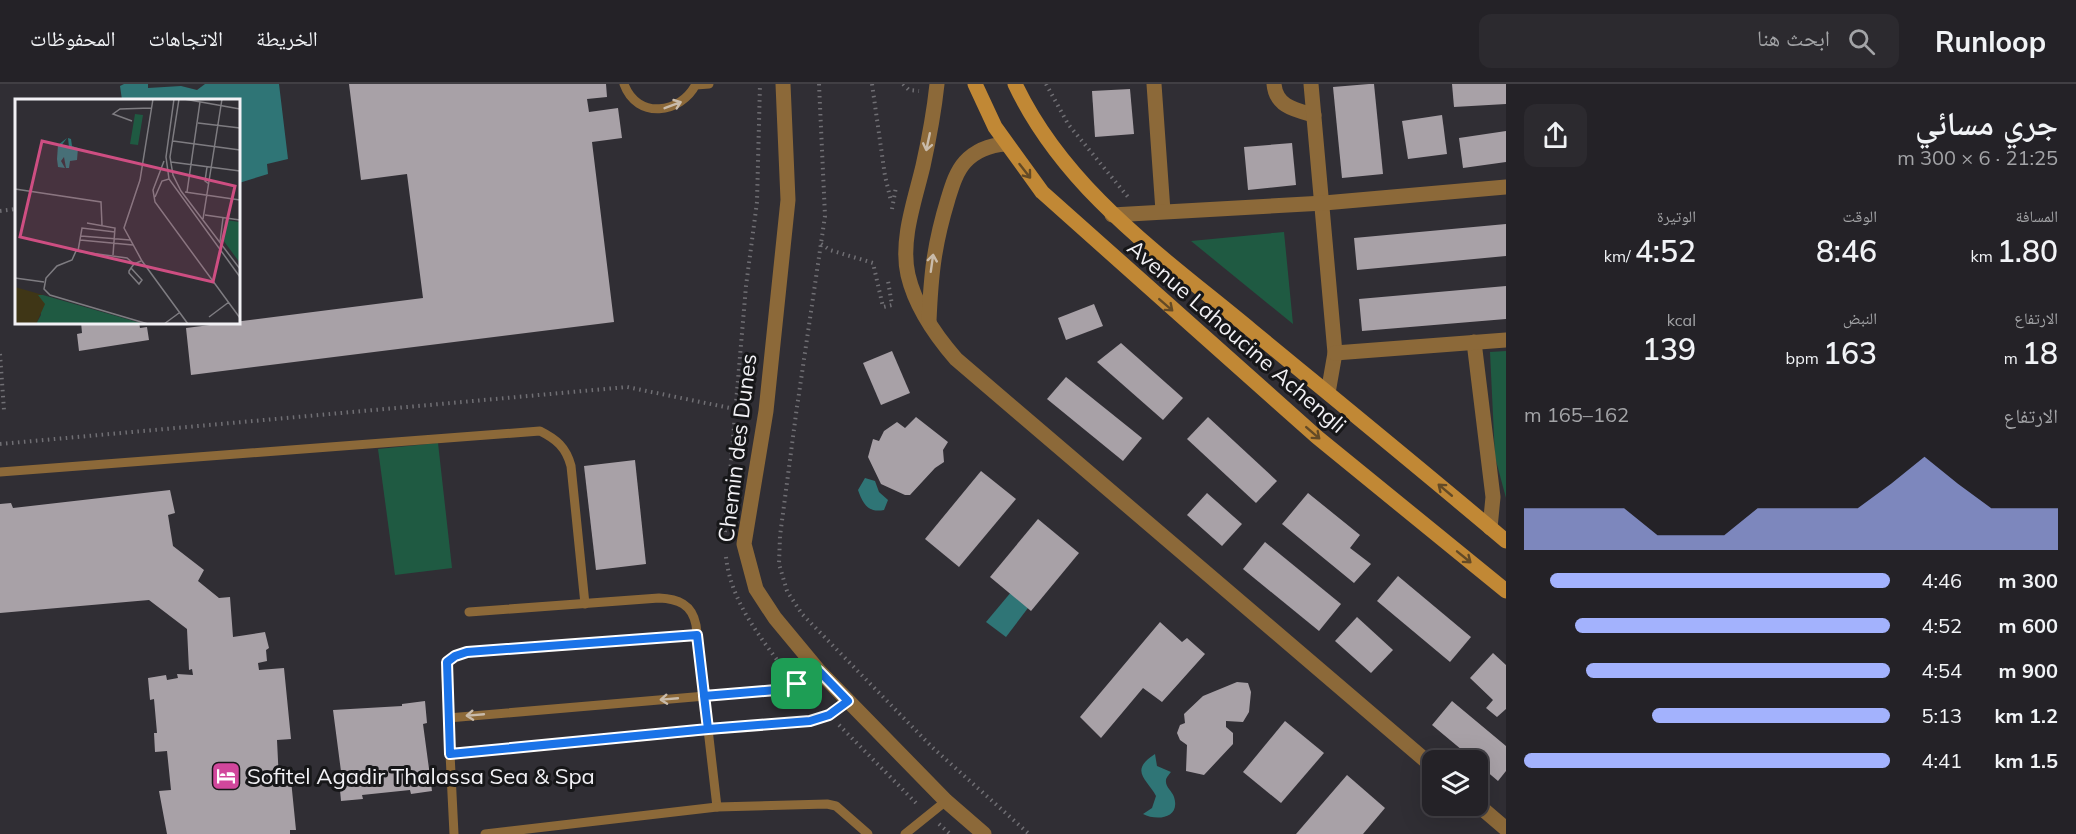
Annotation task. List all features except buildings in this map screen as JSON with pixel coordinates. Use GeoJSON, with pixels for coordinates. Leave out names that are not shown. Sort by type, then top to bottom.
{"type":"FeatureCollection","features":[{"type":"Feature","properties":{"kind":"street","name":"Chemin des Dunes"},"geometry":{"type":"LineString","coordinates":[[783,84],[788,200],[766,411],[744,544],[756,589],[775,618],[819,671],[946,801],[984,834]]}},
{"type":"Feature","properties":{"kind":"street","name":"Avenue Lahoucine Achengli"},"geometry":{"type":"LineString","coordinates":[[975,84],[1006,144],[1042,192],[1317,437],[1506,591]]}},
{"type":"Feature","properties":{"kind":"street","name":"Avenue Lahoucine Achengli"},"geometry":{"type":"LineString","coordinates":[[1015,84],[1026,108],[1048,142],[1112,215],[1506,542]]}},
{"type":"Feature","properties":{"kind":"street"},"geometry":{"type":"LineString","coordinates":[[1154,84],[1164,211]]}},
{"type":"Feature","properties":{"kind":"street"},"geometry":{"type":"LineString","coordinates":[[1274,84],[1277,98],[1281,102],[1292,109],[1314,115]]}},
{"type":"Feature","properties":{"kind":"street"},"geometry":{"type":"LineString","coordinates":[[1311,84],[1335,354],[1328,393]]}},
{"type":"Feature","properties":{"kind":"street"},"geometry":{"type":"LineString","coordinates":[[930,87],[933,116],[911,217],[906,255],[907,274],[914,294],[929,321],[956,358],[1422,757]]}},
{"type":"Feature","properties":{"kind":"street"},"geometry":{"type":"LineString","coordinates":[[929,321],[933,255],[954,181],[965,162],[974,154],[984,148],[1006,144]]}},
{"type":"Feature","properties":{"kind":"street"},"geometry":{"type":"LineString","coordinates":[[1112,215],[1323,203],[1506,187]]}},
{"type":"Feature","properties":{"kind":"street"},"geometry":{"type":"LineString","coordinates":[[1335,354],[1506,340]]}},
{"type":"Feature","properties":{"kind":"street"},"geometry":{"type":"LineString","coordinates":[[1474,342],[1493,497],[1490,528]]}},
{"type":"Feature","properties":{"kind":"street"},"geometry":{"type":"LineString","coordinates":[[1488,814],[1506,829]]}},
{"type":"Feature","properties":{"kind":"lane"},"geometry":{"type":"LineString","coordinates":[[624,84],[627,93],[641,105],[658,110],[673,107],[687,99],[696,85],[709,84]]}},
{"type":"Feature","properties":{"kind":"lane"},"geometry":{"type":"LineString","coordinates":[[0,472],[540,431],[557,440],[569,456],[585,604]]}},
{"type":"Feature","properties":{"kind":"lane"},"geometry":{"type":"LineString","coordinates":[[469,612],[659,598],[677,600],[691,610],[697,635],[717,807]]}},
{"type":"Feature","properties":{"kind":"lane"},"geometry":{"type":"LineString","coordinates":[[454,834],[447,662],[467,652],[697,635]]}},
{"type":"Feature","properties":{"kind":"lane"},"geometry":{"type":"LineString","coordinates":[[448,718],[776,690],[797,684],[819,671]]}},
{"type":"Feature","properties":{"kind":"lane"},"geometry":{"type":"LineString","coordinates":[[450,754],[810,721],[829,715],[848,701]]}},
{"type":"Feature","properties":{"kind":"lane"},"geometry":{"type":"LineString","coordinates":[[905,834],[946,801]]}},
{"type":"Feature","properties":{"kind":"lane"},"geometry":{"type":"LineString","coordinates":[[485,834],[717,807],[827,804],[836,806],[868,834]]}},
{"type":"Feature","properties":{"kind":"path"},"geometry":{"type":"LineString","coordinates":[[724,541],[746,286],[757,202],[760,84]]}},
{"type":"Feature","properties":{"kind":"path"},"geometry":{"type":"LineString","coordinates":[[819,84],[825,216],[780,536],[779,564],[787,591],[802,614],[932,747],[1029,834]]}},
{"type":"Feature","properties":{"kind":"path"},"geometry":{"type":"LineString","coordinates":[[872,84],[891,202]]}},
{"type":"Feature","properties":{"kind":"path"},"geometry":{"type":"LineString","coordinates":[[903,84],[909,90],[930,87]]}},
{"type":"Feature","properties":{"kind":"path"},"geometry":{"type":"LineString","coordinates":[[1046,84],[1068,124],[1142,214]]}},
{"type":"Feature","properties":{"kind":"path"},"geometry":{"type":"LineString","coordinates":[[0,211],[15,209]]}},
{"type":"Feature","properties":{"kind":"path"},"geometry":{"type":"LineString","coordinates":[[821,244],[830,250],[861,259]]}},
{"type":"Feature","properties":{"kind":"path"},"geometry":{"type":"LineString","coordinates":[[0,354],[4,410]]}},
{"type":"Feature","properties":{"kind":"path"},"geometry":{"type":"LineString","coordinates":[[0,444],[627,387],[735,409]]}},
{"type":"Feature","properties":{"kind":"path"},"geometry":{"type":"LineString","coordinates":[[725,550],[728,578],[743,612],[797,684]]}},
{"type":"Feature","properties":{"kind":"path"},"geometry":{"type":"LineString","coordinates":[[829,715],[928,815],[951,834]]}},
{"type":"Feature","properties":{"kind":"green space"},"geometry":{"type":"Polygon","coordinates":[[[1284,232],[1293,324],[1191,241],[1284,232]]]}},
{"type":"Feature","properties":{"kind":"green space"},"geometry":{"type":"Polygon","coordinates":[[[1506,351],[1506,498],[1495,457],[1490,352],[1506,351]]]}},
{"type":"Feature","properties":{"kind":"green space"},"geometry":{"type":"Polygon","coordinates":[[[438,443],[452,568],[395,575],[378,449],[438,443]]]}},
{"type":"Feature","properties":{"kind":"water"},"geometry":{"type":"Polygon","coordinates":[[[148,84],[148,88],[181,86],[197,90],[205,84],[279,84],[288,159],[267,164],[268,174],[240,183],[240,99],[122,99],[120,86],[148,84]]]}},
{"type":"Feature","properties":{"kind":"water"},"geometry":{"type":"Polygon","coordinates":[[[865,478],[875,481],[879,492],[888,500],[884,510],[870,509],[862,499],[858,490],[865,478]]]}},
{"type":"Feature","properties":{"kind":"water"},"geometry":{"type":"Polygon","coordinates":[[[1012,591],[1031,604],[1006,637],[986,622],[1012,591]]]}},
{"type":"Feature","properties":{"kind":"water"},"geometry":{"type":"Polygon","coordinates":[[[1155,754],[1157,766],[1171,772],[1166,782],[1175,804],[1171,814],[1160,817],[1143,814],[1152,808],[1156,796],[1141,771],[1147,760],[1155,754]]]}},
{"type":"Feature","properties":{"kind":"place","name":"Sofitel Agadir Thalassa Sea & Spa"},"geometry":{"type":"Point","coordinates":[226,776]}},
{"type":"Feature","properties":{"kind":"route"},"geometry":{"type":"LineString","coordinates":[[797,684],[776,690],[704,696],[708,729],[450,754],[447,662],[467,652],[697,635],[704,696],[708,729],[810,721],[829,715],[848,701],[819,671],[797,684]]}}]}
